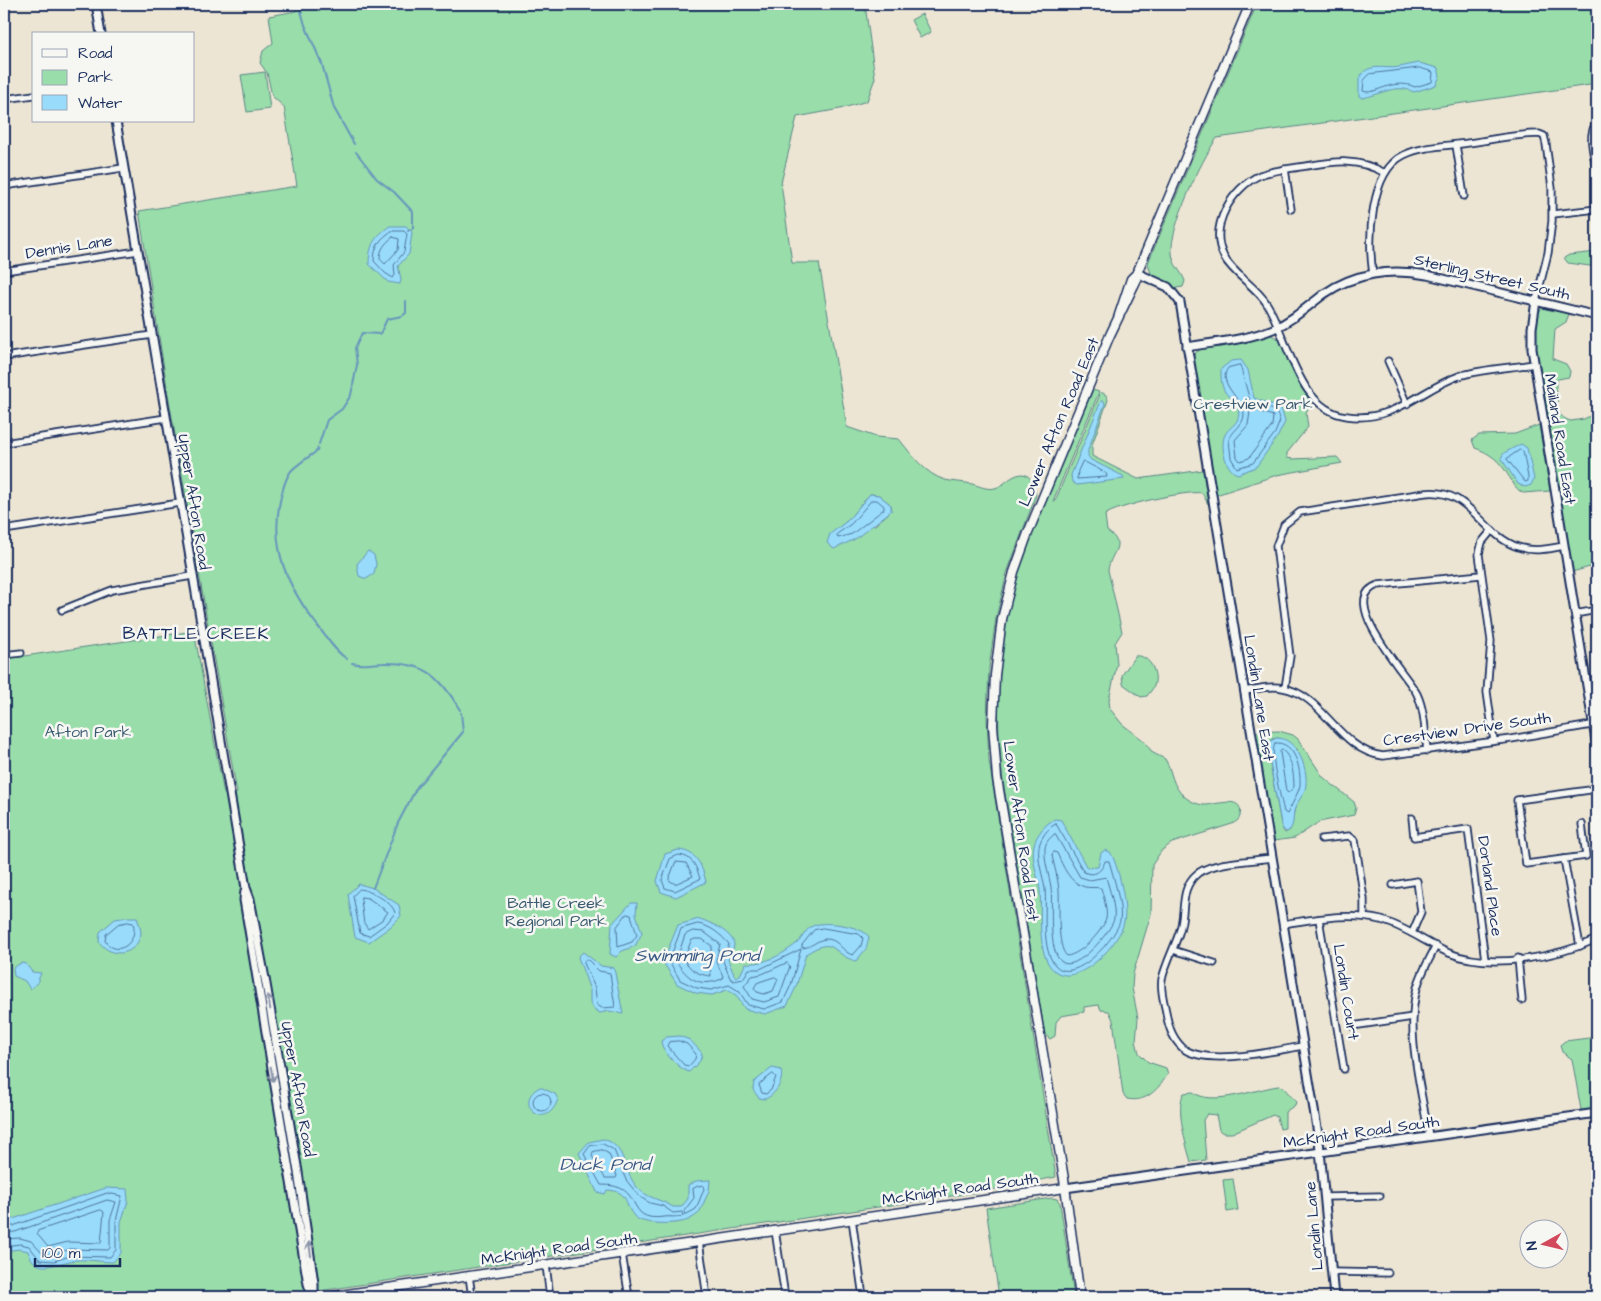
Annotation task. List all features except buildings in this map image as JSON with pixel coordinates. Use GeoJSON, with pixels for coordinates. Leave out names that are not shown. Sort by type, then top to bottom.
{"type":"FeatureCollection","features":[{"type":"Feature","properties":{"kind":"main road","name":"Lower Afton Road East"},"geometry":{"type":"LineString","coordinates":[[1080,1297],[1066,1188],[997,778],[993,733],[994,690],[1000,632],[1014,572],[1034,517],[1118,317],[1120,305],[1131,279],[1137,273],[1250,4]]}},
{"type":"Feature","properties":{"kind":"main road","name":"McKnight Road South"},"geometry":{"type":"LineString","coordinates":[[326,1297],[1066,1188]]}},
{"type":"Feature","properties":{"kind":"street"},"geometry":{"type":"LineString","coordinates":[[96,4],[101,32]]}},
{"type":"Feature","properties":{"kind":"street"},"geometry":{"type":"LineString","coordinates":[[4,99],[32,95]]}},
{"type":"Feature","properties":{"kind":"street","name":"Upper Afton Road"},"geometry":{"type":"LineString","coordinates":[[116,122],[246,888],[244,900],[256,979],[308,1284],[313,1297]]}},
{"type":"Feature","properties":{"kind":"street"},"geometry":{"type":"LineString","coordinates":[[1597,123],[1593,127],[1592,134],[1597,172]]}},
{"type":"Feature","properties":{"kind":"street","name":"Mailand Road East"},"geometry":{"type":"LineString","coordinates":[[1456,145],[1534,134],[1543,135],[1546,141],[1553,214],[1548,253],[1536,301],[1531,334],[1534,364],[1575,614],[1595,724],[1597,748]]}},
{"type":"Feature","properties":{"kind":"street"},"geometry":{"type":"LineString","coordinates":[[1373,274],[1370,232],[1379,188],[1385,173],[1397,159],[1409,153],[1456,145],[1464,196]]}},
{"type":"Feature","properties":{"kind":"street"},"geometry":{"type":"LineString","coordinates":[[1385,173],[1366,164],[1349,161],[1260,175],[1241,188],[1225,211],[1218,235],[1224,258],[1261,296],[1278,326],[1307,391],[1325,409],[1343,415],[1356,416],[1384,412],[1407,404],[1442,384],[1461,376],[1534,364]]}},
{"type":"Feature","properties":{"kind":"street"},"geometry":{"type":"LineString","coordinates":[[4,186],[123,168]]}},
{"type":"Feature","properties":{"kind":"street"},"geometry":{"type":"LineString","coordinates":[[1285,170],[1291,209]]}},
{"type":"Feature","properties":{"kind":"street"},"geometry":{"type":"LineString","coordinates":[[1553,214],[1597,209]]}},
{"type":"Feature","properties":{"kind":"street","name":"Dennis Lane"},"geometry":{"type":"LineString","coordinates":[[4,271],[138,251]]}},
{"type":"Feature","properties":{"kind":"street","name":"Londin Lane East"},"geometry":{"type":"LineString","coordinates":[[1137,273],[1167,286],[1176,294],[1180,302],[1320,1152]]}},
{"type":"Feature","properties":{"kind":"street","name":"Sterling Street South"},"geometry":{"type":"LineString","coordinates":[[1187,347],[1252,336],[1278,326],[1300,314],[1334,288],[1354,279],[1373,274],[1417,273],[1597,316]]}},
{"type":"Feature","properties":{"kind":"street"},"geometry":{"type":"LineString","coordinates":[[4,357],[152,335]]}},
{"type":"Feature","properties":{"kind":"street"},"geometry":{"type":"LineString","coordinates":[[1388,361],[1407,404]]}},
{"type":"Feature","properties":{"kind":"street"},"geometry":{"type":"LineString","coordinates":[[4,443],[166,418]]}},
{"type":"Feature","properties":{"kind":"street"},"geometry":{"type":"LineString","coordinates":[[1244,691],[1270,687],[1285,688],[1290,669],[1290,651],[1276,546],[1280,531],[1291,518],[1308,510],[1437,492],[1450,495],[1464,502],[1492,530],[1508,542],[1524,548],[1564,546]]}},
{"type":"Feature","properties":{"kind":"street"},"geometry":{"type":"LineString","coordinates":[[4,530],[180,503]]}},
{"type":"Feature","properties":{"kind":"street"},"geometry":{"type":"LineString","coordinates":[[1492,530],[1480,546],[1491,648],[1487,692],[1494,741]]}},
{"type":"Feature","properties":{"kind":"street"},"geometry":{"type":"LineString","coordinates":[[1427,750],[1419,698],[1372,629],[1367,613],[1366,596],[1371,589],[1378,586],[1482,575]]}},
{"type":"Feature","properties":{"kind":"street"},"geometry":{"type":"LineString","coordinates":[[62,610],[112,590],[192,576]]}},
{"type":"Feature","properties":{"kind":"street"},"geometry":{"type":"LineString","coordinates":[[1575,614],[1597,610]]}},
{"type":"Feature","properties":{"kind":"street"},"geometry":{"type":"LineString","coordinates":[[4,655],[21,653]]}},
{"type":"Feature","properties":{"kind":"street","name":"Crestview Drive South"},"geometry":{"type":"LineString","coordinates":[[1285,688],[1306,700],[1352,743],[1365,752],[1386,756],[1494,741],[1595,724]]}},
{"type":"Feature","properties":{"kind":"street"},"geometry":{"type":"LineString","coordinates":[[1582,824],[1586,856],[1526,864],[1517,800],[1597,789]]}},
{"type":"Feature","properties":{"kind":"street","name":"Dorland Place"},"geometry":{"type":"LineString","coordinates":[[1412,818],[1414,837],[1468,829],[1485,960]]}},
{"type":"Feature","properties":{"kind":"street"},"geometry":{"type":"LineString","coordinates":[[1321,839],[1348,836],[1355,840],[1364,899],[1364,918]]}},
{"type":"Feature","properties":{"kind":"street"},"geometry":{"type":"LineString","coordinates":[[1272,858],[1213,867],[1194,877],[1185,892],[1181,928],[1163,977],[1162,990],[1168,1024],[1173,1035],[1182,1047],[1197,1055],[1251,1055],[1303,1046]]}},
{"type":"Feature","properties":{"kind":"street"},"geometry":{"type":"LineString","coordinates":[[1564,859],[1580,946]]}},
{"type":"Feature","properties":{"kind":"street"},"geometry":{"type":"LineString","coordinates":[[1393,885],[1417,881],[1420,912],[1412,933]]}},
{"type":"Feature","properties":{"kind":"street"},"geometry":{"type":"LineString","coordinates":[[1283,924],[1344,916],[1387,922],[1458,956],[1485,960],[1555,954],[1597,939]]}},
{"type":"Feature","properties":{"kind":"street","name":"Londin Court"},"geometry":{"type":"LineString","coordinates":[[1319,919],[1344,1069]]}},
{"type":"Feature","properties":{"kind":"street"},"geometry":{"type":"LineString","coordinates":[[1429,1137],[1414,1042],[1413,1017],[1419,983],[1436,946]]}},
{"type":"Feature","properties":{"kind":"street"},"geometry":{"type":"LineString","coordinates":[[1173,950],[1214,964]]}},
{"type":"Feature","properties":{"kind":"street"},"geometry":{"type":"LineString","coordinates":[[1518,958],[1522,1000]]}},
{"type":"Feature","properties":{"kind":"street"},"geometry":{"type":"LineString","coordinates":[[1352,1026],[1413,1017]]}},
{"type":"Feature","properties":{"kind":"street","name":"McKnight Road South"},"geometry":{"type":"LineString","coordinates":[[1066,1188],[1597,1113]]}},
{"type":"Feature","properties":{"kind":"street","name":"Londin Lane"},"geometry":{"type":"LineString","coordinates":[[1320,1152],[1334,1297]]}},
{"type":"Feature","properties":{"kind":"street"},"geometry":{"type":"LineString","coordinates":[[1325,1197],[1380,1196]]}},
{"type":"Feature","properties":{"kind":"street"},"geometry":{"type":"LineString","coordinates":[[852,1219],[863,1297]]}},
{"type":"Feature","properties":{"kind":"street"},"geometry":{"type":"LineString","coordinates":[[776,1230],[785,1297]]}},
{"type":"Feature","properties":{"kind":"street"},"geometry":{"type":"LineString","coordinates":[[699,1242],[707,1297]]}},
{"type":"Feature","properties":{"kind":"street"},"geometry":{"type":"LineString","coordinates":[[622,1254],[629,1297]]}},
{"type":"Feature","properties":{"kind":"street"},"geometry":{"type":"LineString","coordinates":[[546,1265],[550,1297]]}},
{"type":"Feature","properties":{"kind":"street"},"geometry":{"type":"LineString","coordinates":[[1332,1272],[1388,1273]]}},
{"type":"Feature","properties":{"kind":"street"},"geometry":{"type":"LineString","coordinates":[[469,1276],[472,1297]]}},
{"type":"Feature","properties":{"kind":"street"},"geometry":{"type":"LineString","coordinates":[[392,1288],[394,1297]]}},
{"type":"Feature","properties":{"kind":"green space","name":"Battle Creek Regional Park"},"geometry":{"type":"Polygon","coordinates":[[[297,4],[865,4],[875,78],[867,101],[840,109],[797,117],[781,183],[792,263],[819,263],[847,427],[876,437],[899,439],[925,469],[945,480],[992,488],[998,487],[1014,476],[1022,474],[1028,476],[1032,482],[1036,495],[1007,573],[996,618],[989,668],[987,718],[989,761],[1056,1177],[985,1191],[279,1297],[4,1297],[4,659],[194,631],[224,794],[237,793],[169,400],[139,211],[297,186],[284,107],[272,96],[267,73],[260,63],[263,51],[273,43],[269,16],[296,11],[297,4]],[[870,494],[847,521],[835,531],[875,525],[891,511],[891,505],[879,495],[870,494]]]}},
{"type":"Feature","properties":{"kind":"green space"},"geometry":{"type":"Polygon","coordinates":[[[1257,4],[1597,4],[1597,84],[1217,138],[1195,177],[1176,227],[1172,242],[1172,253],[1175,265],[1185,281],[1183,287],[1176,288],[1151,274],[1148,263],[1257,4]]]}},
{"type":"Feature","properties":{"kind":"green space"},"geometry":{"type":"Polygon","coordinates":[[[922,14],[931,32],[920,38],[911,20],[922,14]]]}},
{"type":"Feature","properties":{"kind":"green space"},"geometry":{"type":"Polygon","coordinates":[[[265,72],[270,109],[247,112],[241,75],[265,72]]]}},
{"type":"Feature","properties":{"kind":"green space"},"geometry":{"type":"Polygon","coordinates":[[[1597,252],[1597,267],[1568,263],[1564,258],[1569,255],[1597,252]]]}},
{"type":"Feature","properties":{"kind":"green space"},"geometry":{"type":"Polygon","coordinates":[[[1542,308],[1569,314],[1566,322],[1555,329],[1553,359],[1566,364],[1570,371],[1569,377],[1558,379],[1556,383],[1560,414],[1571,421],[1584,419],[1597,412],[1597,565],[1572,572],[1536,349],[1536,321],[1542,308]]]}},
{"type":"Feature","properties":{"kind":"green space","name":"Crestview Park"},"geometry":{"type":"Polygon","coordinates":[[[1271,335],[1279,339],[1302,389],[1311,402],[1306,413],[1308,427],[1287,453],[1287,458],[1337,457],[1342,463],[1277,475],[1216,495],[1193,360],[1194,354],[1201,349],[1271,335]]]}},
{"type":"Feature","properties":{"kind":"green space"},"geometry":{"type":"Polygon","coordinates":[[[1093,390],[1099,392],[1053,501],[1055,501],[1101,392],[1106,395],[1108,400],[1092,445],[1092,456],[1138,479],[1203,470],[1208,504],[1202,493],[1182,494],[1137,503],[1105,515],[1107,531],[1116,540],[1117,545],[1108,570],[1122,632],[1115,643],[1117,664],[1109,700],[1110,709],[1122,724],[1143,740],[1153,753],[1165,759],[1177,788],[1185,797],[1203,805],[1233,803],[1238,805],[1240,809],[1239,818],[1236,822],[1172,843],[1162,850],[1152,865],[1151,914],[1133,974],[1132,988],[1138,1018],[1136,1041],[1139,1053],[1148,1062],[1166,1068],[1168,1074],[1151,1094],[1134,1100],[1127,1099],[1123,1094],[1113,1020],[1109,1011],[1101,1010],[1099,1005],[1084,1007],[1084,1012],[1061,1016],[1056,1022],[1055,1036],[1050,1039],[1045,1035],[1000,757],[999,686],[1004,639],[1013,592],[1039,515],[1093,390]]]}},
{"type":"Feature","properties":{"kind":"green space"},"geometry":{"type":"Polygon","coordinates":[[[1539,425],[1550,491],[1523,493],[1516,487],[1498,462],[1490,455],[1475,448],[1472,440],[1479,435],[1515,434],[1539,425]]]}},
{"type":"Feature","properties":{"kind":"green space"},"geometry":{"type":"Polygon","coordinates":[[[1135,656],[1145,658],[1154,670],[1154,686],[1147,696],[1141,697],[1123,684],[1122,675],[1135,656]]]}},
{"type":"Feature","properties":{"kind":"green space"},"geometry":{"type":"Polygon","coordinates":[[[1279,731],[1293,735],[1298,739],[1323,777],[1354,802],[1356,808],[1354,815],[1319,822],[1295,838],[1274,841],[1255,732],[1279,731]],[[1278,738],[1272,739],[1270,764],[1282,829],[1285,833],[1290,830],[1295,807],[1305,784],[1297,749],[1278,738]]]}},
{"type":"Feature","properties":{"kind":"green space"},"geometry":{"type":"Polygon","coordinates":[[[1597,1037],[1597,1108],[1581,1110],[1572,1059],[1562,1052],[1560,1045],[1565,1041],[1597,1037]]]}},
{"type":"Feature","properties":{"kind":"green space"},"geometry":{"type":"Polygon","coordinates":[[[1278,1086],[1283,1087],[1296,1102],[1295,1105],[1285,1112],[1285,1128],[1280,1129],[1277,1117],[1273,1115],[1232,1133],[1223,1133],[1219,1130],[1216,1115],[1207,1114],[1203,1120],[1206,1160],[1191,1162],[1181,1117],[1184,1093],[1193,1092],[1211,1098],[1234,1096],[1278,1086]]]}},
{"type":"Feature","properties":{"kind":"green space"},"geometry":{"type":"Polygon","coordinates":[[[1233,1179],[1238,1210],[1227,1212],[1223,1180],[1233,1179]]]}},
{"type":"Feature","properties":{"kind":"green space"},"geometry":{"type":"Polygon","coordinates":[[[1052,1198],[1057,1199],[1060,1203],[1074,1297],[999,1297],[986,1208],[1052,1198]]]}},
{"type":"Feature","properties":{"kind":"water"},"geometry":{"type":"Polygon","coordinates":[[[1419,63],[1438,68],[1440,76],[1436,85],[1414,92],[1394,89],[1369,97],[1362,98],[1359,96],[1359,79],[1362,73],[1367,70],[1377,67],[1394,68],[1419,63]]]}},
{"type":"Feature","properties":{"kind":"water"},"geometry":{"type":"Polygon","coordinates":[[[390,226],[406,226],[412,232],[409,254],[398,266],[401,279],[400,284],[388,282],[369,264],[370,251],[374,242],[380,233],[390,226]]]}},
{"type":"Feature","properties":{"kind":"water"},"geometry":{"type":"Polygon","coordinates":[[[1241,360],[1248,370],[1254,398],[1281,408],[1285,422],[1278,436],[1256,467],[1238,474],[1230,468],[1223,450],[1226,433],[1234,425],[1239,414],[1235,404],[1225,392],[1221,369],[1231,361],[1241,360]]]}},
{"type":"Feature","properties":{"kind":"water"},"geometry":{"type":"Polygon","coordinates":[[[1101,401],[1104,401],[1105,404],[1088,450],[1088,456],[1091,460],[1123,476],[1124,479],[1077,485],[1072,482],[1071,475],[1101,401]]]}},
{"type":"Feature","properties":{"kind":"water"},"geometry":{"type":"Polygon","coordinates":[[[1521,444],[1527,448],[1534,479],[1531,485],[1525,487],[1518,484],[1501,458],[1504,453],[1521,444]]]}},
{"type":"Feature","properties":{"kind":"water"},"geometry":{"type":"Polygon","coordinates":[[[870,494],[879,495],[891,505],[891,511],[855,539],[834,549],[827,543],[830,534],[847,521],[870,494]]]}},
{"type":"Feature","properties":{"kind":"water"},"geometry":{"type":"Polygon","coordinates":[[[368,551],[374,555],[376,564],[374,574],[366,579],[359,576],[357,564],[368,551]]]}},
{"type":"Feature","properties":{"kind":"water"},"geometry":{"type":"Polygon","coordinates":[[[1276,738],[1284,739],[1296,749],[1301,757],[1306,774],[1305,790],[1295,808],[1292,826],[1287,832],[1282,829],[1268,752],[1269,742],[1276,738]]]}},
{"type":"Feature","properties":{"kind":"water"},"geometry":{"type":"Polygon","coordinates":[[[1055,819],[1061,820],[1087,868],[1098,867],[1101,853],[1105,850],[1110,852],[1119,875],[1125,907],[1121,931],[1107,951],[1088,968],[1067,975],[1058,973],[1051,967],[1046,958],[1041,935],[1040,890],[1033,856],[1034,845],[1039,833],[1055,819]]]}},
{"type":"Feature","properties":{"kind":"water"},"geometry":{"type":"Polygon","coordinates":[[[678,850],[690,853],[698,860],[706,882],[676,897],[661,892],[657,881],[665,854],[678,850]]]}},
{"type":"Feature","properties":{"kind":"water"},"geometry":{"type":"Polygon","coordinates":[[[359,884],[373,888],[399,905],[401,916],[390,927],[369,942],[355,937],[348,894],[359,884]]]}},
{"type":"Feature","properties":{"kind":"water"},"geometry":{"type":"Polygon","coordinates":[[[631,903],[637,903],[636,914],[642,933],[635,946],[622,951],[616,957],[610,954],[612,924],[631,903]]]}},
{"type":"Feature","properties":{"kind":"water"},"geometry":{"type":"Polygon","coordinates":[[[137,917],[141,929],[139,940],[135,946],[130,950],[117,953],[105,948],[99,942],[100,932],[115,919],[137,917]]]}},
{"type":"Feature","properties":{"kind":"water","name":"Swimming Pond"},"geometry":{"type":"Polygon","coordinates":[[[699,919],[720,928],[730,936],[734,947],[728,960],[735,977],[740,975],[746,963],[766,961],[785,952],[798,942],[809,929],[816,925],[832,924],[851,927],[865,933],[869,937],[866,949],[856,961],[828,946],[816,948],[806,954],[796,987],[787,1006],[765,1014],[745,1009],[736,995],[727,990],[712,995],[696,993],[677,984],[663,962],[678,925],[699,919]]]}},
{"type":"Feature","properties":{"kind":"water"},"geometry":{"type":"Polygon","coordinates":[[[583,952],[601,966],[614,968],[623,1014],[609,1011],[600,1013],[594,1009],[590,1002],[590,990],[578,957],[583,952]]]}},
{"type":"Feature","properties":{"kind":"water"},"geometry":{"type":"Polygon","coordinates":[[[21,963],[26,964],[32,972],[41,973],[37,983],[30,989],[25,981],[14,976],[13,968],[21,963]]]}},
{"type":"Feature","properties":{"kind":"water"},"geometry":{"type":"Polygon","coordinates":[[[679,1036],[690,1040],[702,1053],[700,1061],[689,1072],[671,1059],[662,1045],[661,1041],[667,1037],[679,1036]]]}},
{"type":"Feature","properties":{"kind":"water"},"geometry":{"type":"Polygon","coordinates":[[[772,1068],[781,1070],[780,1083],[769,1097],[765,1099],[759,1098],[753,1090],[754,1082],[772,1068]]]}},
{"type":"Feature","properties":{"kind":"water"},"geometry":{"type":"Polygon","coordinates":[[[540,1087],[555,1094],[558,1099],[553,1109],[546,1114],[539,1115],[530,1107],[529,1100],[532,1093],[540,1087]]]}},
{"type":"Feature","properties":{"kind":"water","name":"Duck Pond"},"geometry":{"type":"Polygon","coordinates":[[[603,1139],[610,1142],[620,1152],[632,1180],[640,1190],[673,1207],[681,1207],[688,1199],[688,1185],[696,1181],[710,1180],[709,1191],[699,1213],[688,1220],[677,1223],[639,1220],[631,1212],[626,1199],[620,1193],[607,1190],[605,1194],[597,1192],[579,1153],[589,1142],[603,1139]]]}},
{"type":"Feature","properties":{"kind":"water"},"geometry":{"type":"Polygon","coordinates":[[[106,1188],[127,1189],[128,1201],[121,1222],[121,1253],[113,1262],[75,1260],[40,1266],[31,1258],[28,1251],[20,1249],[4,1251],[4,1222],[106,1188]]]}},
{"type":"Feature","properties":{"kind":"waterway"},"geometry":{"type":"LineString","coordinates":[[299,4],[305,25],[322,64],[334,108],[354,144]]}},
{"type":"Feature","properties":{"kind":"waterway"},"geometry":{"type":"LineString","coordinates":[[356,152],[377,179],[394,192],[413,212],[413,228],[408,231]]}},
{"type":"Feature","properties":{"kind":"waterway"},"geometry":{"type":"LineString","coordinates":[[319,444],[327,420],[342,409],[351,395],[357,365],[355,348],[362,333],[380,334],[387,319],[402,316],[406,313],[406,301]]}},
{"type":"Feature","properties":{"kind":"waterway"},"geometry":{"type":"LineString","coordinates":[[318,448],[317,451],[292,470],[284,484],[280,501],[277,536],[284,567],[290,582],[307,611],[330,643],[347,659]]}},
{"type":"Feature","properties":{"kind":"waterway"},"geometry":{"type":"LineString","coordinates":[[352,663],[397,663],[420,668],[437,679],[445,687],[460,710]]}},
{"type":"Feature","properties":{"kind":"waterway"},"geometry":{"type":"LineString","coordinates":[[373,888],[398,823],[417,787],[463,732],[461,713]]}},
{"type":"Feature","properties":{"kind":"district","name":"BATTLE CREEK"},"geometry":{"type":"Point","coordinates":[196,633]}},
{"type":"Feature","properties":{"kind":"park label","name":"Afton Park"},"geometry":{"type":"Point","coordinates":[88,732]}}]}
